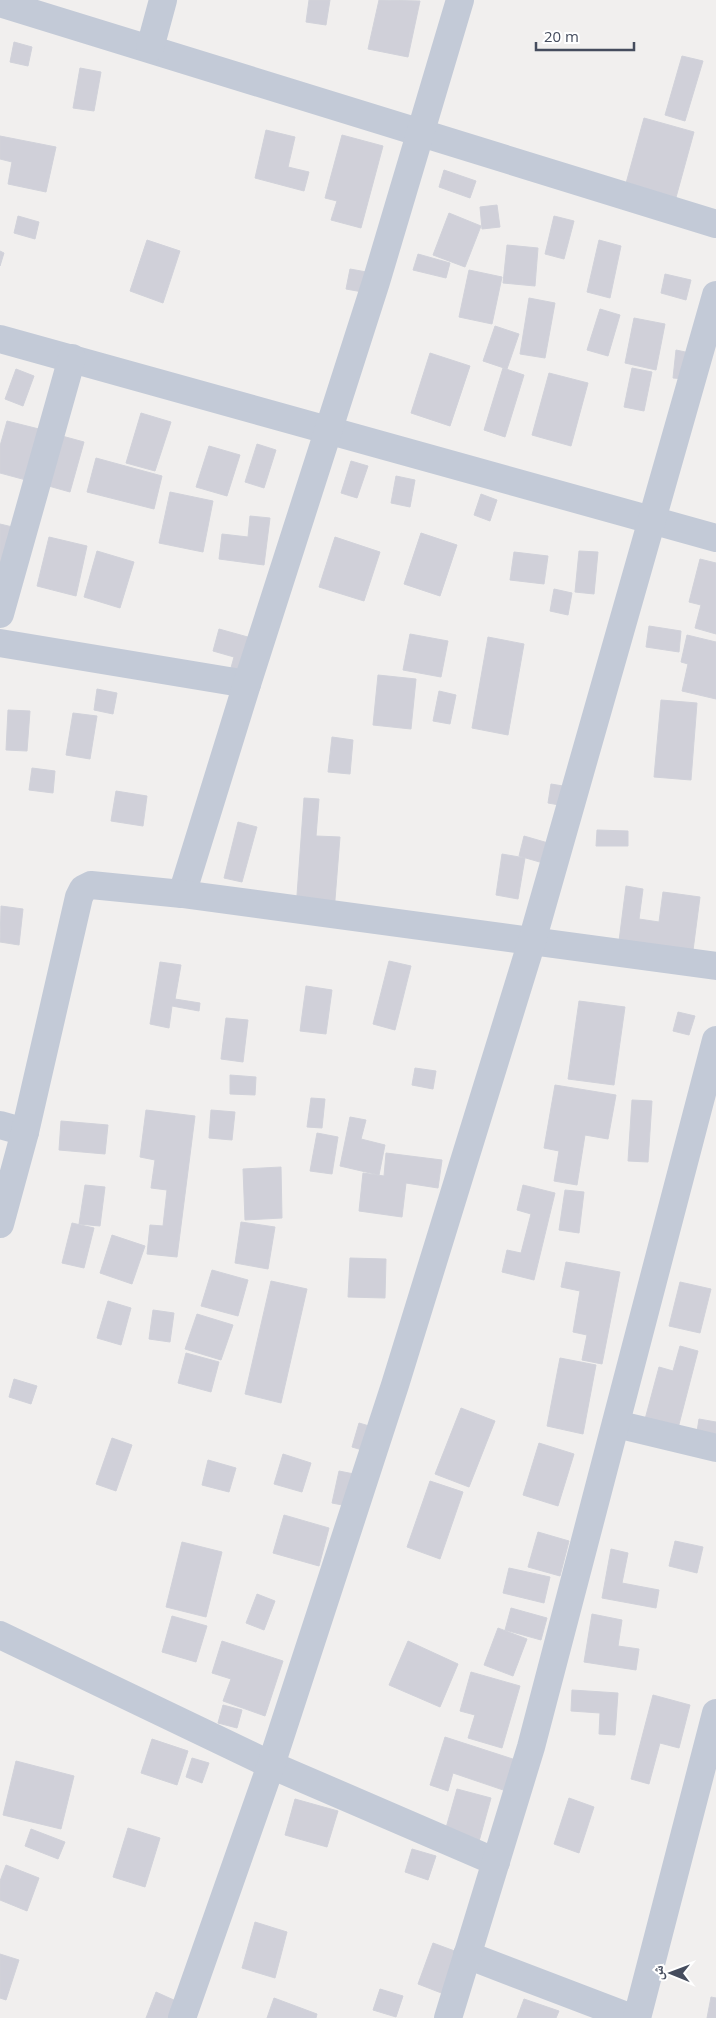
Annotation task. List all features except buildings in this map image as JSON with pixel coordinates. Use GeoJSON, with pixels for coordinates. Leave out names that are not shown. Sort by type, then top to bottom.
{"type":"FeatureCollection","features":[{"type":"Feature","properties":{"kind":"street"},"geometry":{"type":"LineString","coordinates":[[150,48],[163,0]]}},
{"type":"Feature","properties":{"kind":"street"},"geometry":{"type":"LineString","coordinates":[[182,894],[247,684],[329,431],[460,0]]}},
{"type":"Feature","properties":{"kind":"street"},"geometry":{"type":"LineString","coordinates":[[0,3],[716,224]]}},
{"type":"Feature","properties":{"kind":"street"},"geometry":{"type":"LineString","coordinates":[[182,2018],[271,1765],[398,1376],[532,941],[716,295]]}},
{"type":"Feature","properties":{"kind":"street"},"geometry":{"type":"LineString","coordinates":[[0,338],[716,538]]}},
{"type":"Feature","properties":{"kind":"street"},"geometry":{"type":"LineString","coordinates":[[0,614],[72,358]]}},
{"type":"Feature","properties":{"kind":"street"},"geometry":{"type":"LineString","coordinates":[[0,643],[247,684]]}},
{"type":"Feature","properties":{"kind":"street"},"geometry":{"type":"LineString","coordinates":[[0,1224],[13,1128],[78,897],[83,889],[91,885],[182,894],[716,966]]}},
{"type":"Feature","properties":{"kind":"street"},"geometry":{"type":"LineString","coordinates":[[448,2018],[531,1747],[716,1040]]}},
{"type":"Feature","properties":{"kind":"street"},"geometry":{"type":"LineString","coordinates":[[616,1424],[716,1448]]}},
{"type":"Feature","properties":{"kind":"street"},"geometry":{"type":"LineString","coordinates":[[0,1635],[271,1765],[496,1862]]}},
{"type":"Feature","properties":{"kind":"street"},"geometry":{"type":"LineString","coordinates":[[637,2018],[715,1720]]}},
{"type":"Feature","properties":{"kind":"street"},"geometry":{"type":"LineString","coordinates":[[468,1955],[632,2018]]}}]}
